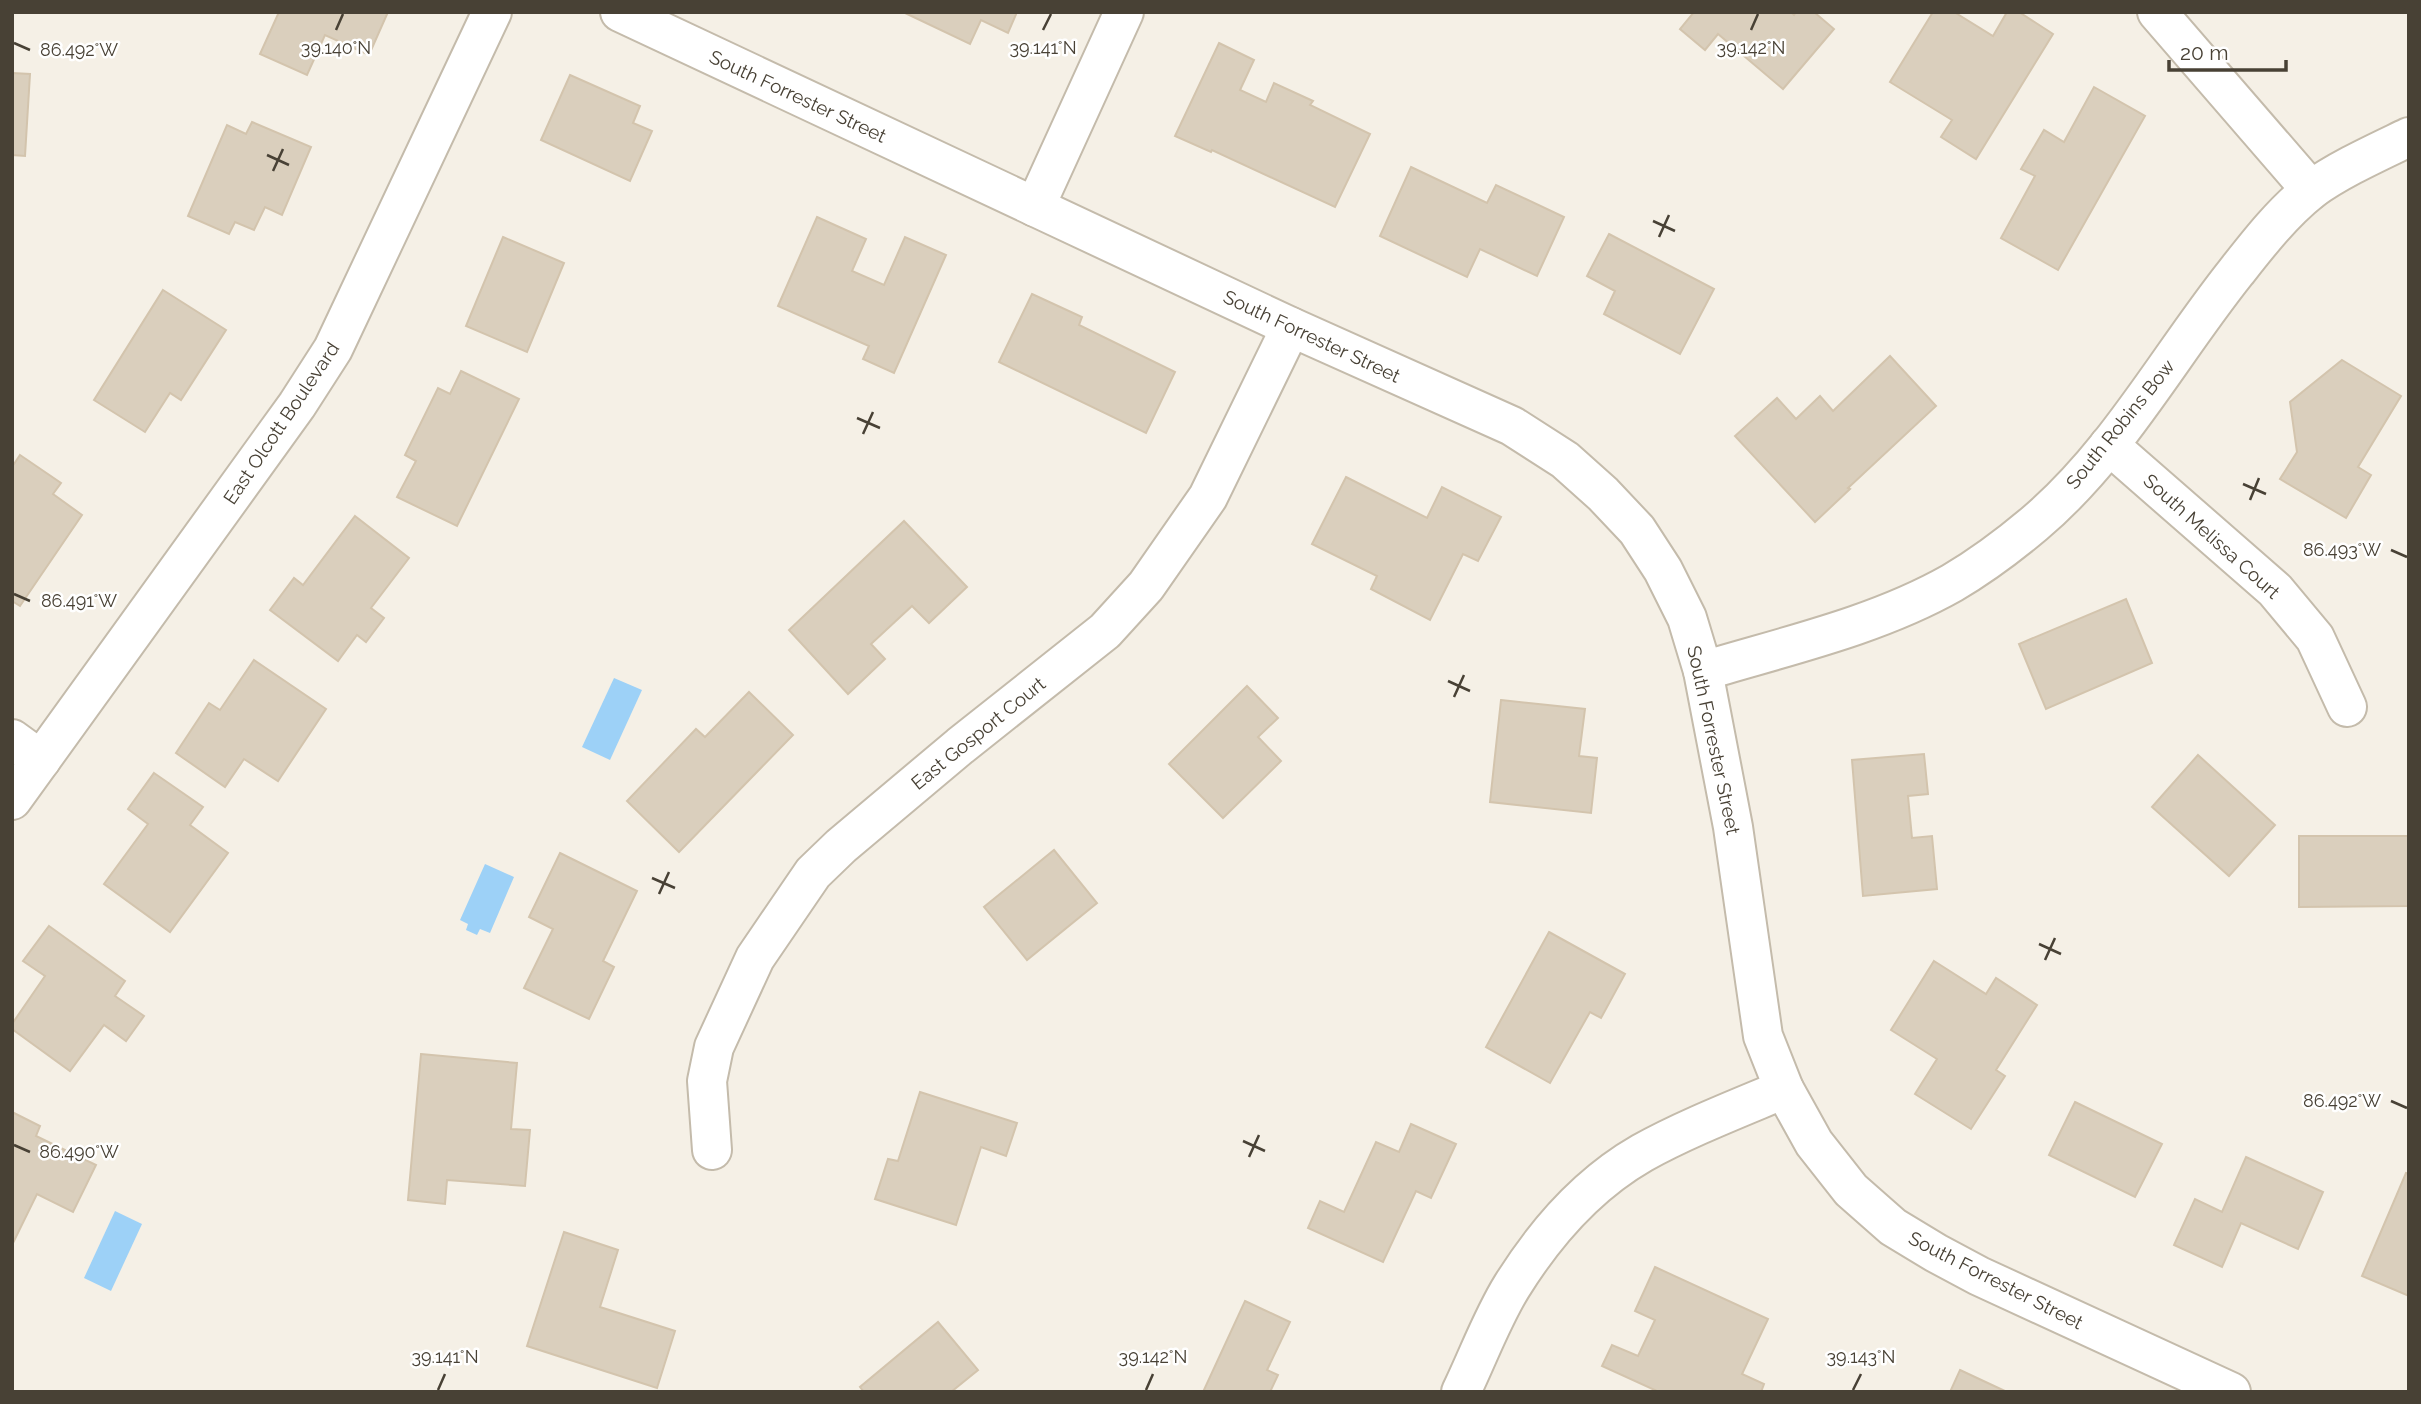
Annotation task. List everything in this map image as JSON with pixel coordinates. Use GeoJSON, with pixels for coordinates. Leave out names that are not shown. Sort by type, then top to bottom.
{"type":"FeatureCollection","features":[{"type":"Feature","properties":{"kind":"street","name":"East Olcott Boulevard"},"geometry":{"type":"LineString","coordinates":[[12,800],[27,750],[297,405],[333,349],[492,12]]}},
{"type":"Feature","properties":{"kind":"street","name":"South Forrester Street"},"geometry":{"type":"LineString","coordinates":[[620,12],[1291,327],[1512,426],[1565,460],[1603,494],[1637,530],[1663,570],[1687,618],[1703,671],[1733,827],[1763,1036],[1784,1088],[1814,1143],[1851,1190],[1893,1227],[1936,1253],[1979,1276],[2231,1392]]}},
{"type":"Feature","properties":{"kind":"street"},"geometry":{"type":"LineString","coordinates":[[1035,207],[1124,12]]}},
{"type":"Feature","properties":{"kind":"street"},"geometry":{"type":"LineString","coordinates":[[2157,12],[2311,190]]}},
{"type":"Feature","properties":{"kind":"street","name":"South Robins Bow"},"geometry":{"type":"LineString","coordinates":[[1703,671],[1846,628],[1896,609],[1952,583],[1986,561],[2035,523],[2073,486],[2109,445],[2155,385],[2211,303],[2265,236],[2311,190],[2409,137]]}},
{"type":"Feature","properties":{"kind":"street","name":"East Gosport Court"},"geometry":{"type":"LineString","coordinates":[[712,1150],[707,1081],[714,1048],[755,958],[813,873],[841,846],[960,746],[1105,631],[1146,586],[1208,497],[1291,327]]}},
{"type":"Feature","properties":{"kind":"street","name":"South Melissa Court"},"geometry":{"type":"LineString","coordinates":[[2109,445],[2275,590],[2315,638],[2347,707]]}},
{"type":"Feature","properties":{"kind":"street"},"geometry":{"type":"LineString","coordinates":[[1461,1392],[1511,1287],[1571,1209],[1606,1177],[1643,1153],[1784,1088]]}},
{"type":"Feature","properties":{"kind":"water"},"geometry":{"type":"Polygon","coordinates":[[[614,678],[642,690],[610,760],[582,747],[614,678]]]}},
{"type":"Feature","properties":{"kind":"water"},"geometry":{"type":"Polygon","coordinates":[[[485,864],[514,877],[490,933],[480,929],[477,935],[466,930],[468,924],[460,920],[485,864]]]}},
{"type":"Feature","properties":{"kind":"water"},"geometry":{"type":"Polygon","coordinates":[[[115,1211],[142,1224],[111,1291],[84,1278],[115,1211]]]}},
{"type":"Feature","properties":{"kind":"building"},"geometry":{"type":"Polygon","coordinates":[[[279,12],[388,12],[369,55],[325,35],[307,75],[260,54],[279,12]]]}},
{"type":"Feature","properties":{"kind":"building"},"geometry":{"type":"Polygon","coordinates":[[[903,12],[1017,12],[1008,33],[981,20],[970,44],[903,12]]]}},
{"type":"Feature","properties":{"kind":"building"},"geometry":{"type":"Polygon","coordinates":[[[1694,12],[1791,12],[1794,15],[1796,12],[1814,12],[1834,29],[1783,89],[1718,34],[1705,50],[1680,29],[1694,12]]]}},
{"type":"Feature","properties":{"kind":"building"},"geometry":{"type":"Polygon","coordinates":[[[1933,12],[1954,12],[1993,36],[2007,12],[2019,12],[2053,34],[1976,159],[1941,137],[1952,120],[1890,82],[1933,12]]]}},
{"type":"Feature","properties":{"kind":"building"},"geometry":{"type":"Polygon","coordinates":[[[1219,43],[1254,60],[1240,90],[1266,102],[1274,83],[1313,101],[1310,105],[1370,134],[1335,207],[1212,150],[1211,152],[1175,136],[1219,43]]]}},
{"type":"Feature","properties":{"kind":"building"},"geometry":{"type":"Polygon","coordinates":[[[12,73],[30,74],[25,156],[12,155],[12,73]]]}},
{"type":"Feature","properties":{"kind":"building"},"geometry":{"type":"Polygon","coordinates":[[[570,75],[640,106],[633,123],[652,131],[630,181],[541,140],[570,75]]]}},
{"type":"Feature","properties":{"kind":"building"},"geometry":{"type":"Polygon","coordinates":[[[2094,87],[2145,116],[2058,270],[2001,238],[2035,176],[2021,169],[2044,130],[2064,142],[2094,87]]]}},
{"type":"Feature","properties":{"kind":"building"},"geometry":{"type":"Polygon","coordinates":[[[252,122],[311,147],[282,215],[265,207],[254,230],[235,222],[229,234],[188,216],[227,125],[246,134],[252,122]]]}},
{"type":"Feature","properties":{"kind":"building"},"geometry":{"type":"Polygon","coordinates":[[[1411,167],[1487,203],[1496,185],[1564,217],[1537,276],[1480,249],[1467,277],[1380,236],[1411,167]]]}},
{"type":"Feature","properties":{"kind":"building"},"geometry":{"type":"Polygon","coordinates":[[[817,217],[866,239],[852,271],[884,285],[905,237],[946,255],[894,373],[863,359],[869,346],[778,306],[817,217]]]}},
{"type":"Feature","properties":{"kind":"building"},"geometry":{"type":"Polygon","coordinates":[[[1609,234],[1714,289],[1680,354],[1604,314],[1615,291],[1587,276],[1609,234]]]}},
{"type":"Feature","properties":{"kind":"building"},"geometry":{"type":"Polygon","coordinates":[[[503,237],[564,263],[527,352],[466,326],[503,237]]]}},
{"type":"Feature","properties":{"kind":"building"},"geometry":{"type":"Polygon","coordinates":[[[163,290],[226,330],[181,400],[170,393],[145,432],[94,400],[163,290]]]}},
{"type":"Feature","properties":{"kind":"building"},"geometry":{"type":"Polygon","coordinates":[[[1032,294],[1082,317],[1079,325],[1175,372],[1146,433],[999,362],[1032,294]]]}},
{"type":"Feature","properties":{"kind":"building"},"geometry":{"type":"Polygon","coordinates":[[[1890,356],[1936,406],[1815,522],[1735,436],[1777,398],[1796,419],[1820,396],[1833,411],[1890,356]]]}},
{"type":"Feature","properties":{"kind":"building"},"geometry":{"type":"Polygon","coordinates":[[[2342,360],[2401,396],[2358,467],[2371,475],[2346,518],[2280,479],[2297,452],[2290,402],[2342,360]]]}},
{"type":"Feature","properties":{"kind":"building"},"geometry":{"type":"Polygon","coordinates":[[[461,371],[519,399],[457,526],[397,497],[416,461],[405,455],[438,388],[450,394],[461,371]]]}},
{"type":"Feature","properties":{"kind":"building"},"geometry":{"type":"Polygon","coordinates":[[[20,455],[61,483],[53,494],[82,515],[20,606],[12,601],[12,463],[14,464],[20,455]]]}},
{"type":"Feature","properties":{"kind":"building"},"geometry":{"type":"Polygon","coordinates":[[[1346,477],[1427,518],[1442,487],[1501,517],[1478,561],[1463,554],[1430,620],[1371,589],[1377,576],[1312,544],[1346,477]]]}},
{"type":"Feature","properties":{"kind":"building"},"geometry":{"type":"Polygon","coordinates":[[[355,516],[409,558],[371,608],[384,618],[366,642],[357,635],[338,661],[270,610],[294,578],[303,585],[355,516]]]}},
{"type":"Feature","properties":{"kind":"building"},"geometry":{"type":"Polygon","coordinates":[[[904,521],[967,587],[929,623],[912,606],[871,644],[885,659],[848,694],[789,630],[904,521]]]}},
{"type":"Feature","properties":{"kind":"building"},"geometry":{"type":"Polygon","coordinates":[[[2126,599],[2152,663],[2046,709],[2019,644],[2126,599]]]}},
{"type":"Feature","properties":{"kind":"building"},"geometry":{"type":"Polygon","coordinates":[[[254,660],[326,709],[278,781],[244,759],[225,787],[176,753],[209,703],[220,710],[254,660]]]}},
{"type":"Feature","properties":{"kind":"building"},"geometry":{"type":"Polygon","coordinates":[[[1247,686],[1278,718],[1258,737],[1281,761],[1223,818],[1169,764],[1247,686]]]}},
{"type":"Feature","properties":{"kind":"building"},"geometry":{"type":"Polygon","coordinates":[[[749,692],[793,735],[679,852],[627,801],[696,729],[705,737],[749,692]]]}},
{"type":"Feature","properties":{"kind":"building"},"geometry":{"type":"Polygon","coordinates":[[[1501,700],[1585,709],[1579,756],[1597,758],[1591,813],[1490,802],[1501,700]]]}},
{"type":"Feature","properties":{"kind":"building"},"geometry":{"type":"Polygon","coordinates":[[[1924,754],[1928,794],[1908,796],[1912,838],[1932,836],[1937,889],[1863,896],[1852,760],[1924,754]]]}},
{"type":"Feature","properties":{"kind":"building"},"geometry":{"type":"Polygon","coordinates":[[[2198,755],[2275,825],[2229,876],[2152,807],[2198,755]]]}},
{"type":"Feature","properties":{"kind":"building"},"geometry":{"type":"Polygon","coordinates":[[[154,773],[203,807],[190,825],[228,853],[170,932],[104,884],[148,824],[128,809],[154,773]]]}},
{"type":"Feature","properties":{"kind":"building"},"geometry":{"type":"Polygon","coordinates":[[[2299,836],[2409,836],[2409,906],[2299,907],[2299,836]]]}},
{"type":"Feature","properties":{"kind":"building"},"geometry":{"type":"Polygon","coordinates":[[[1054,850],[1097,903],[1027,960],[984,907],[1054,850]]]}},
{"type":"Feature","properties":{"kind":"building"},"geometry":{"type":"Polygon","coordinates":[[[560,853],[637,891],[603,961],[614,967],[589,1019],[524,988],[553,929],[529,917],[560,853]]]}},
{"type":"Feature","properties":{"kind":"building"},"geometry":{"type":"Polygon","coordinates":[[[49,926],[125,981],[115,996],[144,1016],[126,1041],[104,1025],[70,1071],[12,1029],[12,1024],[45,976],[23,961],[49,926]]]}},
{"type":"Feature","properties":{"kind":"building"},"geometry":{"type":"Polygon","coordinates":[[[1549,932],[1625,974],[1601,1018],[1590,1012],[1550,1083],[1486,1047],[1549,932]]]}},
{"type":"Feature","properties":{"kind":"building"},"geometry":{"type":"Polygon","coordinates":[[[1934,961],[1986,994],[1996,978],[2037,1005],[1996,1070],[2005,1076],[1971,1129],[1915,1094],[1937,1059],[1891,1030],[1934,961]]]}},
{"type":"Feature","properties":{"kind":"building"},"geometry":{"type":"Polygon","coordinates":[[[421,1054],[517,1063],[511,1129],[530,1130],[525,1186],[447,1180],[445,1204],[408,1200],[421,1054]]]}},
{"type":"Feature","properties":{"kind":"building"},"geometry":{"type":"Polygon","coordinates":[[[920,1092],[1017,1123],[1006,1156],[981,1147],[956,1225],[875,1199],[888,1159],[898,1161],[920,1092]]]}},
{"type":"Feature","properties":{"kind":"building"},"geometry":{"type":"Polygon","coordinates":[[[2075,1102],[2162,1144],[2135,1197],[2049,1155],[2075,1102]]]}},
{"type":"Feature","properties":{"kind":"building"},"geometry":{"type":"Polygon","coordinates":[[[12,1112],[40,1126],[36,1136],[96,1165],[73,1212],[37,1194],[12,1245],[12,1112]]]}},
{"type":"Feature","properties":{"kind":"building"},"geometry":{"type":"Polygon","coordinates":[[[1411,1124],[1456,1144],[1431,1198],[1416,1191],[1383,1262],[1308,1228],[1320,1201],[1344,1212],[1376,1142],[1399,1152],[1411,1124]]]}},
{"type":"Feature","properties":{"kind":"building"},"geometry":{"type":"Polygon","coordinates":[[[2246,1157],[2323,1192],[2298,1249],[2241,1223],[2222,1267],[2174,1245],[2195,1199],[2222,1212],[2246,1157]]]}},
{"type":"Feature","properties":{"kind":"building"},"geometry":{"type":"Polygon","coordinates":[[[2406,1173],[2409,1174],[2409,1296],[2362,1276],[2406,1173]]]}},
{"type":"Feature","properties":{"kind":"building"},"geometry":{"type":"Polygon","coordinates":[[[564,1232],[618,1250],[600,1307],[675,1331],[657,1388],[527,1346],[564,1232]]]}},
{"type":"Feature","properties":{"kind":"building"},"geometry":{"type":"Polygon","coordinates":[[[1655,1267],[1768,1319],[1742,1374],[1764,1384],[1761,1392],[1659,1392],[1602,1366],[1612,1345],[1638,1356],[1655,1320],[1635,1311],[1655,1267]]]}},
{"type":"Feature","properties":{"kind":"building"},"geometry":{"type":"Polygon","coordinates":[[[1245,1301],[1290,1322],[1267,1370],[1278,1375],[1270,1392],[1203,1392],[1245,1301]]]}},
{"type":"Feature","properties":{"kind":"building"},"geometry":{"type":"Polygon","coordinates":[[[938,1322],[978,1370],[951,1392],[864,1392],[860,1387],[938,1322]]]}},
{"type":"Feature","properties":{"kind":"building"},"geometry":{"type":"Polygon","coordinates":[[[1960,1370],[2007,1392],[1950,1392],[1960,1370]]]}}]}
